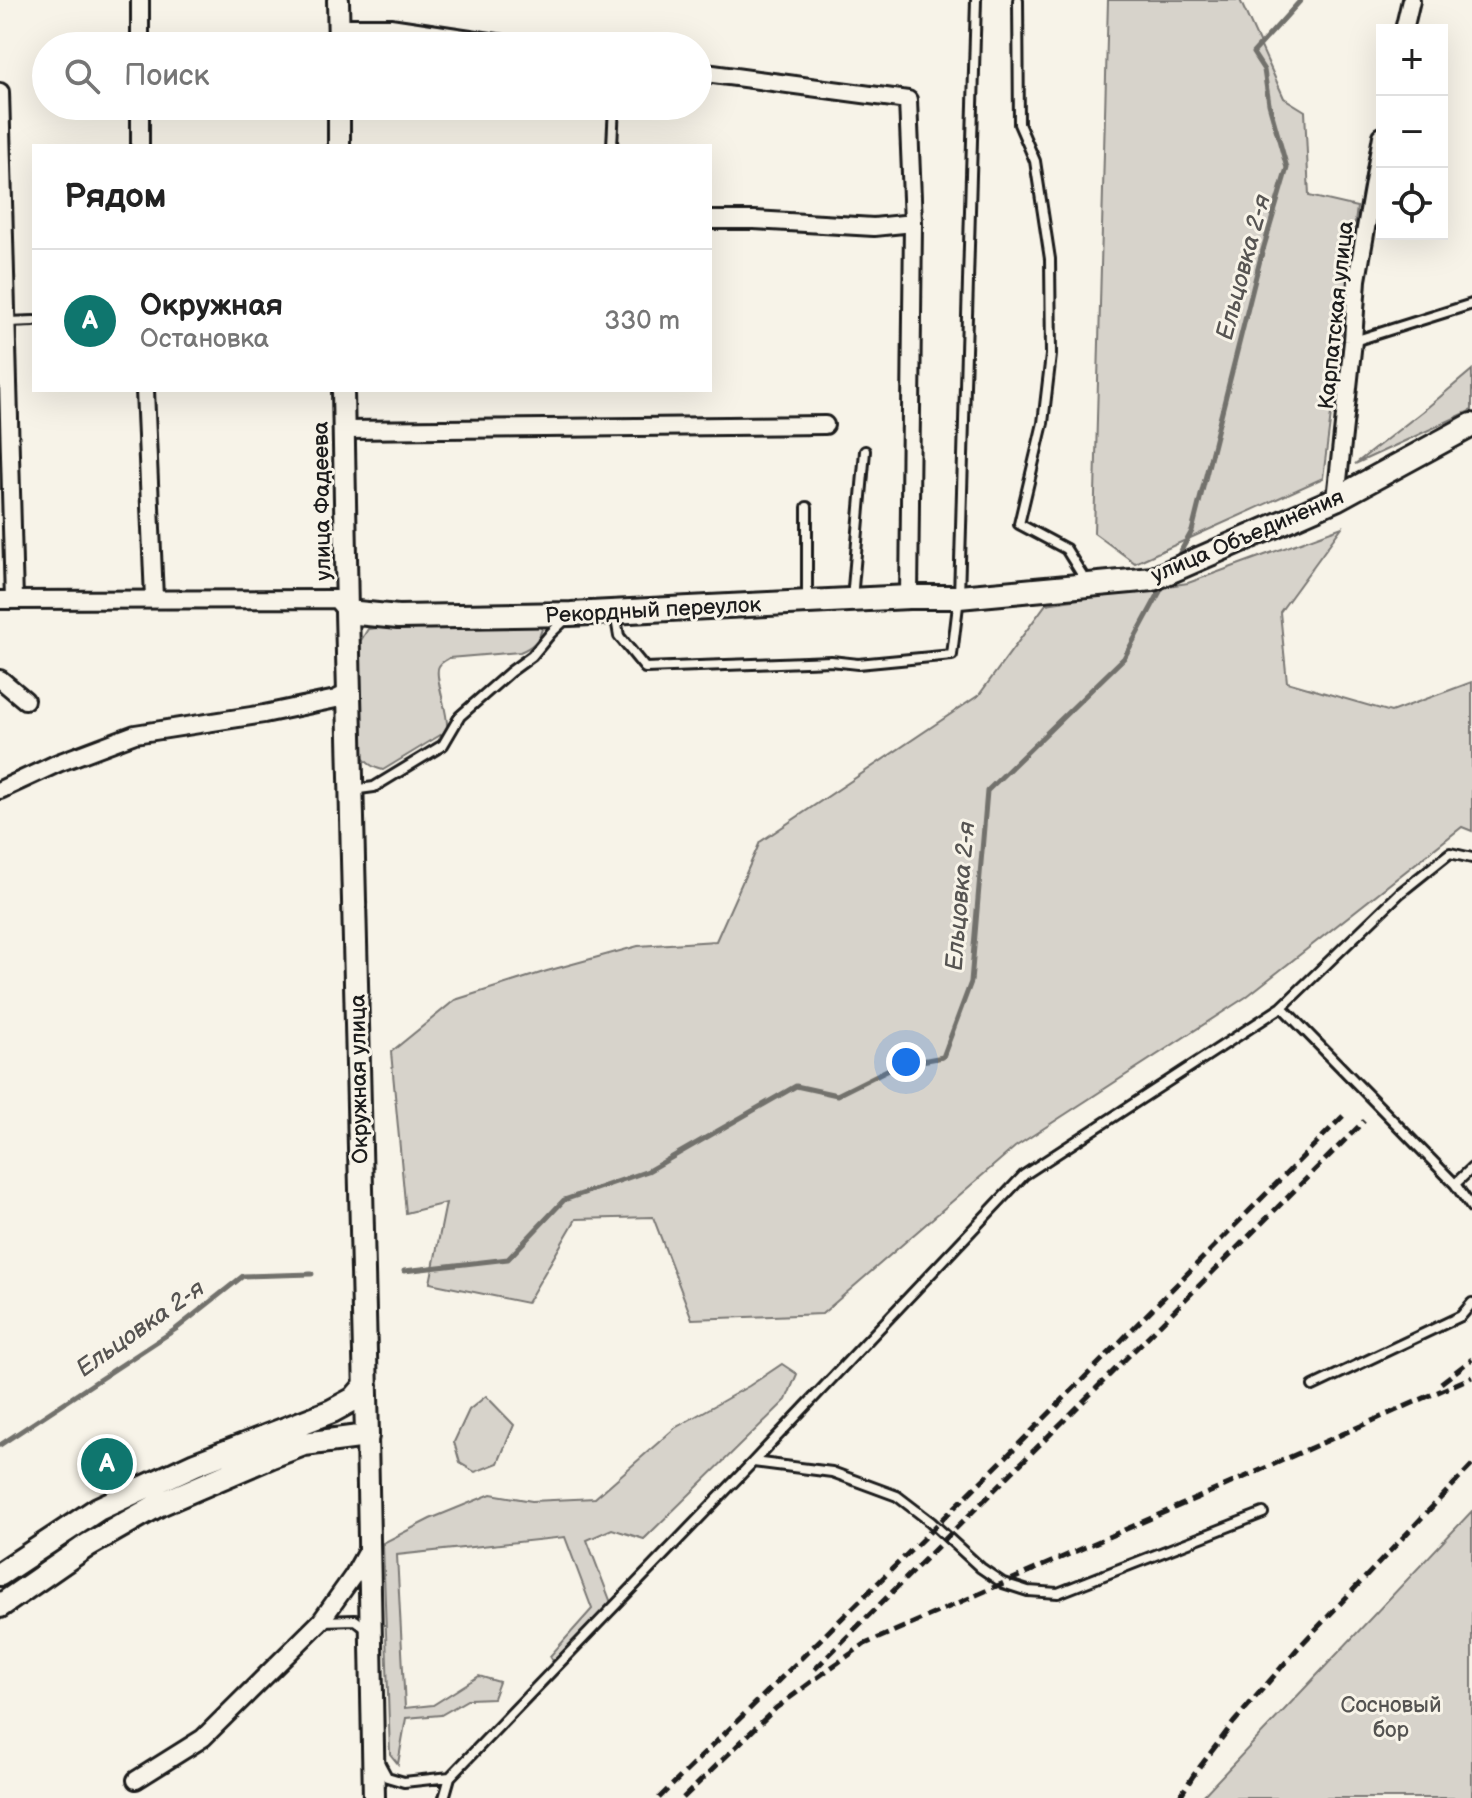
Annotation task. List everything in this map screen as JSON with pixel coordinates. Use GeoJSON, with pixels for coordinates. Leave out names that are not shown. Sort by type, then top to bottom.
{"type":"FeatureCollection","features":[{"type":"Feature","properties":{"kind":"main road","name":"улица Объединения"},"geometry":{"type":"LineString","coordinates":[[959,597],[1153,579],[1336,499],[1472,425]]}},
{"type":"Feature","properties":{"kind":"main road","name":"Рекордный переулок"},"geometry":{"type":"LineString","coordinates":[[347,612],[398,617],[571,614],[959,597]]}},
{"type":"Feature","properties":{"kind":"main road","name":"Окружная улица"},"geometry":{"type":"LineString","coordinates":[[347,612],[367,1436]]}},
{"type":"Feature","properties":{"kind":"main road"},"geometry":{"type":"LineString","coordinates":[[0,1574],[98,1509],[195,1464],[332,1411],[354,1399],[366,1385]]}},
{"type":"Feature","properties":{"kind":"main road"},"geometry":{"type":"LineString","coordinates":[[0,1606],[88,1545],[158,1505],[304,1444],[367,1436]]}},
{"type":"Feature","properties":{"kind":"street"},"geometry":{"type":"LineString","coordinates":[[140,0],[140,32]]}},
{"type":"Feature","properties":{"kind":"street"},"geometry":{"type":"LineString","coordinates":[[338,0],[339,32]]}},
{"type":"Feature","properties":{"kind":"street"},"geometry":{"type":"LineString","coordinates":[[1405,24],[1411,0]]}},
{"type":"Feature","properties":{"kind":"street"},"geometry":{"type":"LineString","coordinates":[[362,32],[390,27],[423,32]]}},
{"type":"Feature","properties":{"kind":"street"},"geometry":{"type":"LineString","coordinates":[[712,74],[908,100],[913,223],[909,597]]}},
{"type":"Feature","properties":{"kind":"street"},"geometry":{"type":"LineString","coordinates":[[0,92],[8,322],[7,600],[336,599],[347,612]]}},
{"type":"Feature","properties":{"kind":"street"},"geometry":{"type":"LineString","coordinates":[[140,120],[140,144]]}},
{"type":"Feature","properties":{"kind":"street"},"geometry":{"type":"LineString","coordinates":[[339,120],[339,144]]}},
{"type":"Feature","properties":{"kind":"street","name":"Карпатская улица"},"geometry":{"type":"LineString","coordinates":[[1336,499],[1357,280],[1376,168]]}},
{"type":"Feature","properties":{"kind":"street"},"geometry":{"type":"LineString","coordinates":[[712,220],[874,227],[913,223]]}},
{"type":"Feature","properties":{"kind":"street"},"geometry":{"type":"LineString","coordinates":[[145,392],[154,598]]}},
{"type":"Feature","properties":{"kind":"street","name":"улица Фадеева"},"geometry":{"type":"LineString","coordinates":[[343,392],[347,612]]}},
{"type":"Feature","properties":{"kind":"street"},"geometry":{"type":"LineString","coordinates":[[344,430],[825,425]]}},
{"type":"Feature","properties":{"kind":"street"},"geometry":{"type":"LineString","coordinates":[[0,679],[25,700]]}},
{"type":"Feature","properties":{"kind":"street"},"geometry":{"type":"LineString","coordinates":[[6,788],[58,763],[135,734],[264,714],[336,699],[350,692]]}},
{"type":"Feature","properties":{"kind":"street","name":"Окружная улица"},"geometry":{"type":"LineString","coordinates":[[367,1436],[374,1798]]}},
{"type":"Feature","properties":{"kind":"street"},"geometry":{"type":"LineString","coordinates":[[136,1780],[203,1738],[321,1621],[369,1547]]}},
{"type":"Feature","properties":{"kind":"lane"},"geometry":{"type":"LineString","coordinates":[[615,612],[619,636],[645,668],[831,661],[858,664],[952,655],[959,597],[976,0]]}},
{"type":"Feature","properties":{"kind":"lane"},"geometry":{"type":"LineString","coordinates":[[1018,0],[1019,124],[1035,161],[1050,259],[1051,355],[1043,423],[1019,524],[1066,549],[1088,585]]}},
{"type":"Feature","properties":{"kind":"lane"},"geometry":{"type":"LineString","coordinates":[[612,144],[613,120]]}},
{"type":"Feature","properties":{"kind":"lane"},"geometry":{"type":"LineString","coordinates":[[1353,341],[1472,304]]}},
{"type":"Feature","properties":{"kind":"lane"},"geometry":{"type":"LineString","coordinates":[[8,322],[32,321]]}},
{"type":"Feature","properties":{"kind":"lane"},"geometry":{"type":"LineString","coordinates":[[852,600],[865,451]]}},
{"type":"Feature","properties":{"kind":"lane"},"geometry":{"type":"LineString","coordinates":[[807,507],[807,602]]}},
{"type":"Feature","properties":{"kind":"lane"},"geometry":{"type":"LineString","coordinates":[[351,790],[374,787],[443,745],[460,716],[532,656],[571,614]]}},
{"type":"Feature","properties":{"kind":"lane"},"geometry":{"type":"LineString","coordinates":[[444,1798],[450,1777],[1024,1175],[1282,1007],[1400,893],[1450,853],[1472,858]]}},
{"type":"Feature","properties":{"kind":"lane"},"geometry":{"type":"LineString","coordinates":[[1282,1007],[1455,1184],[1472,1208]]}},
{"type":"Feature","properties":{"kind":"lane"},"geometry":{"type":"LineString","coordinates":[[1455,1184],[1472,1168]]}},
{"type":"Feature","properties":{"kind":"lane"},"geometry":{"type":"LineString","coordinates":[[1313,1386],[1461,1316],[1472,1303]]}},
{"type":"Feature","properties":{"kind":"lane"},"geometry":{"type":"LineString","coordinates":[[753,1462],[832,1472],[897,1496],[992,1576],[1028,1591],[1058,1593],[1263,1513]]}},
{"type":"Feature","properties":{"kind":"lane"},"geometry":{"type":"LineString","coordinates":[[321,1621],[355,1620],[371,1633]]}},
{"type":"Feature","properties":{"kind":"lane"},"geometry":{"type":"LineString","coordinates":[[374,1755],[387,1777],[404,1782],[450,1777]]}},
{"type":"Feature","properties":{"kind":"green space"},"geometry":{"type":"Polygon","coordinates":[[[1108,0],[1240,0],[1284,98],[1305,111],[1309,196],[1357,207],[1323,478],[1135,563],[1094,533],[1108,0]]]}},
{"type":"Feature","properties":{"kind":"green space"},"geometry":{"type":"Polygon","coordinates":[[[1472,370],[1472,410],[1355,464],[1428,407],[1472,370]]]}},
{"type":"Feature","properties":{"kind":"green space"},"geometry":{"type":"Polygon","coordinates":[[[1342,527],[1280,612],[1287,682],[1391,712],[1472,682],[1472,831],[1462,827],[1246,997],[1015,1147],[822,1314],[692,1319],[653,1217],[576,1219],[527,1303],[430,1283],[446,1203],[406,1213],[391,1052],[455,1000],[638,946],[716,941],[760,842],[979,695],[1046,604],[1188,583],[1342,527]]]}},
{"type":"Feature","properties":{"kind":"green space"},"geometry":{"type":"Polygon","coordinates":[[[535,621],[542,629],[540,634],[534,644],[520,652],[449,658],[440,665],[438,678],[447,731],[383,770],[363,758],[358,751],[358,645],[368,629],[413,624],[535,621]]]}},
{"type":"Feature","properties":{"kind":"green space"},"geometry":{"type":"Polygon","coordinates":[[[782,1364],[797,1374],[786,1400],[644,1539],[612,1529],[587,1540],[613,1608],[556,1666],[550,1656],[592,1609],[565,1537],[397,1555],[405,1708],[433,1705],[479,1676],[499,1682],[493,1698],[469,1699],[441,1715],[406,1718],[398,1764],[390,1754],[383,1543],[430,1519],[491,1494],[532,1501],[595,1498],[675,1428],[782,1364]]]}},
{"type":"Feature","properties":{"kind":"green space"},"geometry":{"type":"Polygon","coordinates":[[[486,1396],[514,1425],[498,1463],[475,1472],[460,1463],[454,1442],[469,1410],[486,1396]]]}},
{"type":"Feature","properties":{"kind":"green space","name":"Сосновый бор"},"geometry":{"type":"Polygon","coordinates":[[[1472,1511],[1472,1798],[1201,1798],[1472,1511]]]}},
{"type":"Feature","properties":{"kind":"waterway","name":"Ельцовка 2-я"},"geometry":{"type":"LineString","coordinates":[[1177,558],[1192,531],[1260,260],[1287,168],[1269,104],[1264,70],[1253,53],[1301,0]]}},
{"type":"Feature","properties":{"kind":"waterway","name":"Ельцовка 2-я"},"geometry":{"type":"LineString","coordinates":[[404,1271],[508,1259],[564,1200],[648,1171],[796,1086],[837,1095],[895,1066],[943,1057],[971,982],[987,791],[1124,658],[1164,584]]}},
{"type":"Feature","properties":{"kind":"waterway","name":"Ельцовка 2-я"},"geometry":{"type":"LineString","coordinates":[[0,1445],[176,1329],[243,1276],[312,1274],[309,1274]]}},
{"type":"Feature","properties":{"kind":"railway"},"geometry":{"type":"LineString","coordinates":[[659,1798],[1006,1457],[1345,1114]]}},
{"type":"Feature","properties":{"kind":"railway"},"geometry":{"type":"LineString","coordinates":[[815,1669],[1364,1121]]}},
{"type":"Feature","properties":{"kind":"railway"},"geometry":{"type":"LineString","coordinates":[[1441,1383],[1472,1359]]}},
{"type":"Feature","properties":{"kind":"railway"},"geometry":{"type":"LineString","coordinates":[[683,1798],[776,1708],[865,1644],[1472,1377]]}},
{"type":"Feature","properties":{"kind":"railway"},"geometry":{"type":"LineString","coordinates":[[1179,1798],[1234,1722],[1298,1648],[1472,1465]]}},
{"type":"Feature","properties":{"kind":"place","name":"Окружная"},"geometry":{"type":"Point","coordinates":[107,1464]}}]}
